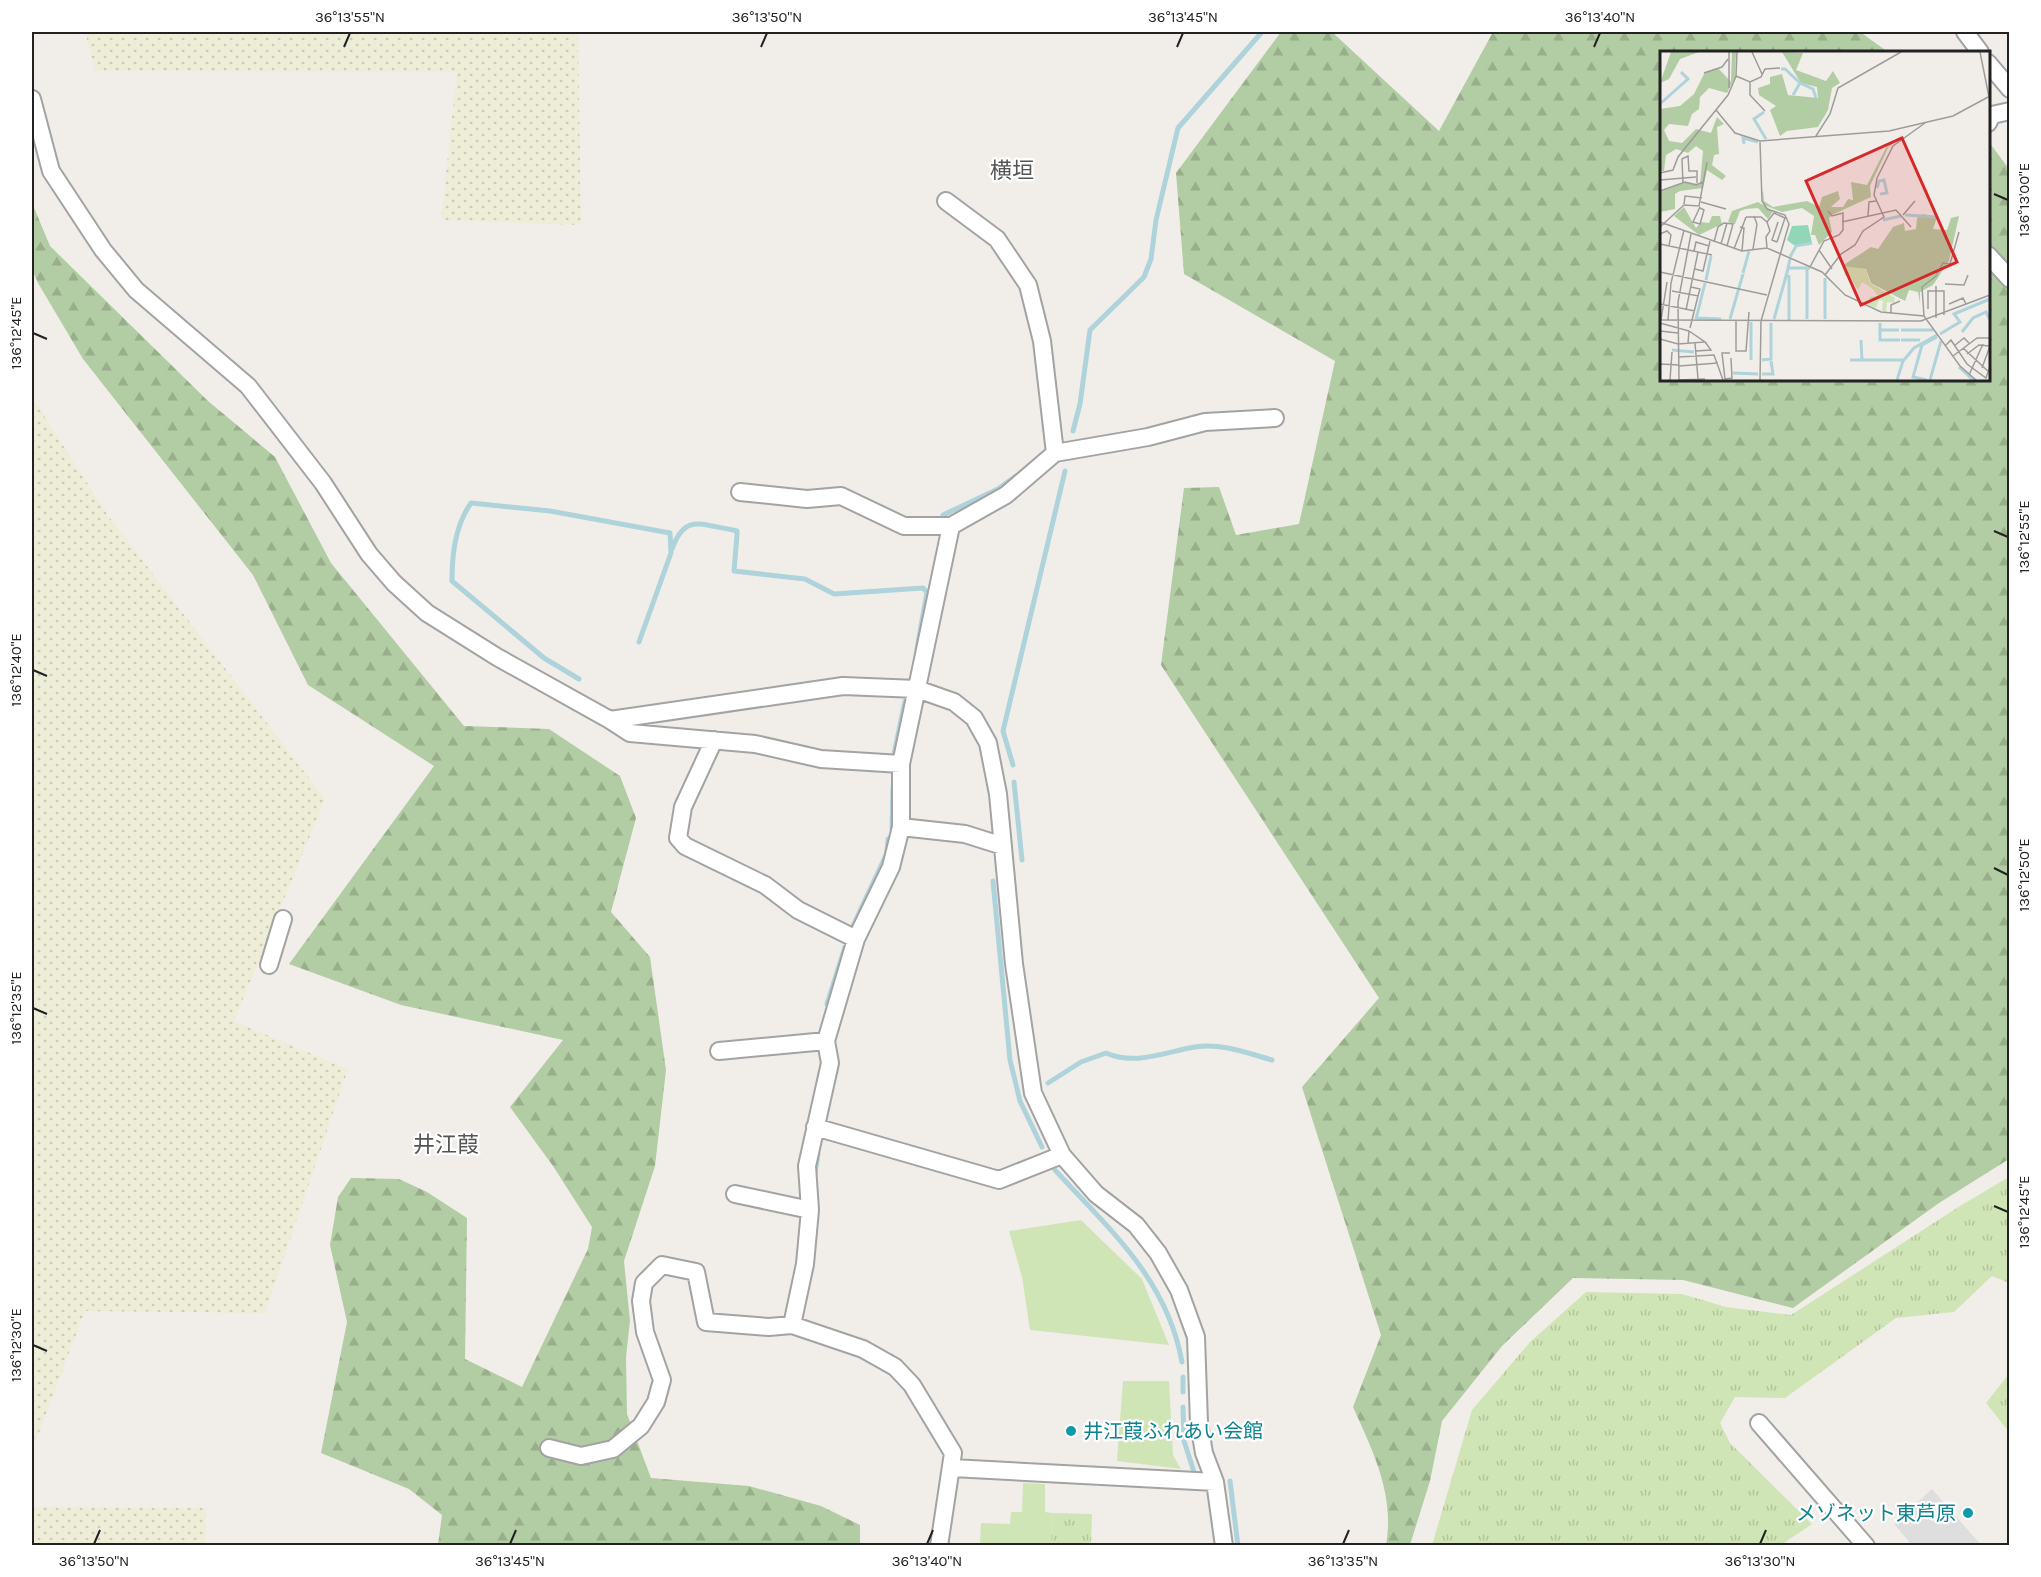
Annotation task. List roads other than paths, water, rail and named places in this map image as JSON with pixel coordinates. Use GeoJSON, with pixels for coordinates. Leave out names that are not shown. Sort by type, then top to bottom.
{"type":"FeatureCollection","features":[{"type":"Feature","properties":{"kind":"street"},"geometry":{"type":"LineString","coordinates":[[1965,32],[1979,51]]}},
{"type":"Feature","properties":{"kind":"street"},"geometry":{"type":"LineString","coordinates":[[1990,64],[2010,89]]}},
{"type":"Feature","properties":{"kind":"street"},"geometry":{"type":"LineString","coordinates":[[32,99],[51,171],[103,250],[136,290],[248,386],[323,483],[369,554],[394,583],[427,613],[487,651],[630,733],[755,744],[821,759],[901,764]]}},
{"type":"Feature","properties":{"kind":"street"},"geometry":{"type":"LineString","coordinates":[[1990,120],[1992,115],[2010,111]]}},
{"type":"Feature","properties":{"kind":"street"},"geometry":{"type":"LineString","coordinates":[[946,201],[997,239],[1028,285],[1042,341],[1055,453]]}},
{"type":"Feature","properties":{"kind":"street"},"geometry":{"type":"LineString","coordinates":[[1990,256],[2010,279]]}},
{"type":"Feature","properties":{"kind":"street"},"geometry":{"type":"LineString","coordinates":[[740,492],[807,499],[841,496],[904,526],[951,526],[1006,495],[1055,453],[1148,436],[1205,422],[1275,418]]}},
{"type":"Feature","properties":{"kind":"street"},"geometry":{"type":"LineString","coordinates":[[792,1325],[805,1264],[810,1210],[807,1166],[830,1063],[826,1041],[838,992],[856,939],[891,867],[901,827],[901,764],[951,526]]}},
{"type":"Feature","properties":{"kind":"street"},"geometry":{"type":"LineString","coordinates":[[610,720],[843,686],[917,689],[954,702],[974,718],[988,743],[995,777],[1014,964],[1033,1093],[1062,1155],[1096,1194],[1136,1225],[1158,1253],[1179,1290],[1196,1337],[1199,1423],[1204,1453],[1215,1482],[1224,1545]]}},
{"type":"Feature","properties":{"kind":"street"},"geometry":{"type":"LineString","coordinates":[[714,740],[683,807],[678,838],[685,846],[765,885],[798,910],[856,939]]}},
{"type":"Feature","properties":{"kind":"street"},"geometry":{"type":"LineString","coordinates":[[901,827],[965,834],[1003,846]]}},
{"type":"Feature","properties":{"kind":"street"},"geometry":{"type":"LineString","coordinates":[[269,965],[283,920]]}},
{"type":"Feature","properties":{"kind":"street"},"geometry":{"type":"LineString","coordinates":[[719,1051],[826,1041]]}},
{"type":"Feature","properties":{"kind":"street"},"geometry":{"type":"LineString","coordinates":[[815,1127],[999,1180],[1062,1155]]}},
{"type":"Feature","properties":{"kind":"street"},"geometry":{"type":"LineString","coordinates":[[735,1194],[810,1210]]}},
{"type":"Feature","properties":{"kind":"street"},"geometry":{"type":"LineString","coordinates":[[549,1448],[582,1456],[613,1449],[641,1426],[656,1402],[662,1380],[645,1332],[641,1301],[644,1283],[662,1265],[696,1272],[706,1322],[769,1327],[792,1325],[863,1349],[895,1367],[912,1385],[953,1453],[939,1545]]}},
{"type":"Feature","properties":{"kind":"street"},"geometry":{"type":"LineString","coordinates":[[1759,1423],[1866,1545]]}},
{"type":"Feature","properties":{"kind":"street"},"geometry":{"type":"LineString","coordinates":[[952,1467],[1215,1482]]}},
{"type":"Feature","properties":{"kind":"waterway"},"geometry":{"type":"LineString","coordinates":[[1073,431],[1080,404],[1090,330],[1144,277],[1151,259],[1156,220],[1178,128],[1262,32]]}},
{"type":"Feature","properties":{"kind":"waterway"},"geometry":{"type":"LineString","coordinates":[[1013,765],[1003,731],[1065,471]]}},
{"type":"Feature","properties":{"kind":"waterway"},"geometry":{"type":"LineString","coordinates":[[943,515],[998,489],[1016,476]]}},
{"type":"Feature","properties":{"kind":"waterway"},"geometry":{"type":"LineString","coordinates":[[579,679],[544,658],[452,581],[455,540],[461,521],[471,503],[550,511],[670,533],[671,553],[639,642]]}},
{"type":"Feature","properties":{"kind":"waterway"},"geometry":{"type":"LineString","coordinates":[[672,549],[683,530],[695,524],[703,524],[737,531],[734,571],[805,579],[834,594],[923,588],[927,592],[917,649]]}},
{"type":"Feature","properties":{"kind":"waterway"},"geometry":{"type":"LineString","coordinates":[[894,754],[905,701]]}},
{"type":"Feature","properties":{"kind":"waterway"},"geometry":{"type":"LineString","coordinates":[[1014,782],[1022,860]]}},
{"type":"Feature","properties":{"kind":"waterway"},"geometry":{"type":"LineString","coordinates":[[892,828],[893,787]]}},
{"type":"Feature","properties":{"kind":"waterway"},"geometry":{"type":"LineString","coordinates":[[853,926],[887,853],[888,839]]}},
{"type":"Feature","properties":{"kind":"waterway"},"geometry":{"type":"LineString","coordinates":[[993,881],[1010,1060],[1020,1101],[1042,1147]]}},
{"type":"Feature","properties":{"kind":"waterway"},"geometry":{"type":"LineString","coordinates":[[827,1004],[845,947]]}},
{"type":"Feature","properties":{"kind":"waterway"},"geometry":{"type":"LineString","coordinates":[[1048,1083],[1081,1062],[1106,1053],[1117,1057],[1139,1058],[1195,1047],[1215,1046],[1272,1060]]}},
{"type":"Feature","properties":{"kind":"waterway"},"geometry":{"type":"LineString","coordinates":[[815,1174],[818,1154]]}},
{"type":"Feature","properties":{"kind":"waterway"},"geometry":{"type":"LineString","coordinates":[[1055,1170],[1134,1257],[1150,1281],[1164,1305],[1182,1362]]}},
{"type":"Feature","properties":{"kind":"waterway"},"geometry":{"type":"LineString","coordinates":[[1183,1377],[1183,1392]]}},
{"type":"Feature","properties":{"kind":"waterway"},"geometry":{"type":"LineString","coordinates":[[1183,1407],[1184,1441],[1194,1472]]}},
{"type":"Feature","properties":{"kind":"waterway"},"geometry":{"type":"LineString","coordinates":[[1230,1481],[1238,1546]]}},
{"type":"Feature","properties":{"kind":"place","name":"井江葭ふれあい会館"},"geometry":{"type":"Point","coordinates":[1071,1431]}},
{"type":"Feature","properties":{"kind":"place","name":"メゾネット東芦原"},"geometry":{"type":"Point","coordinates":[1968,1513]}},
{"type":"Feature","properties":{"kind":"district","name":"横垣"},"geometry":{"type":"Point","coordinates":[1012,170]}},
{"type":"Feature","properties":{"kind":"district","name":"井江葭"},"geometry":{"type":"Point","coordinates":[446,1144]}}]}
